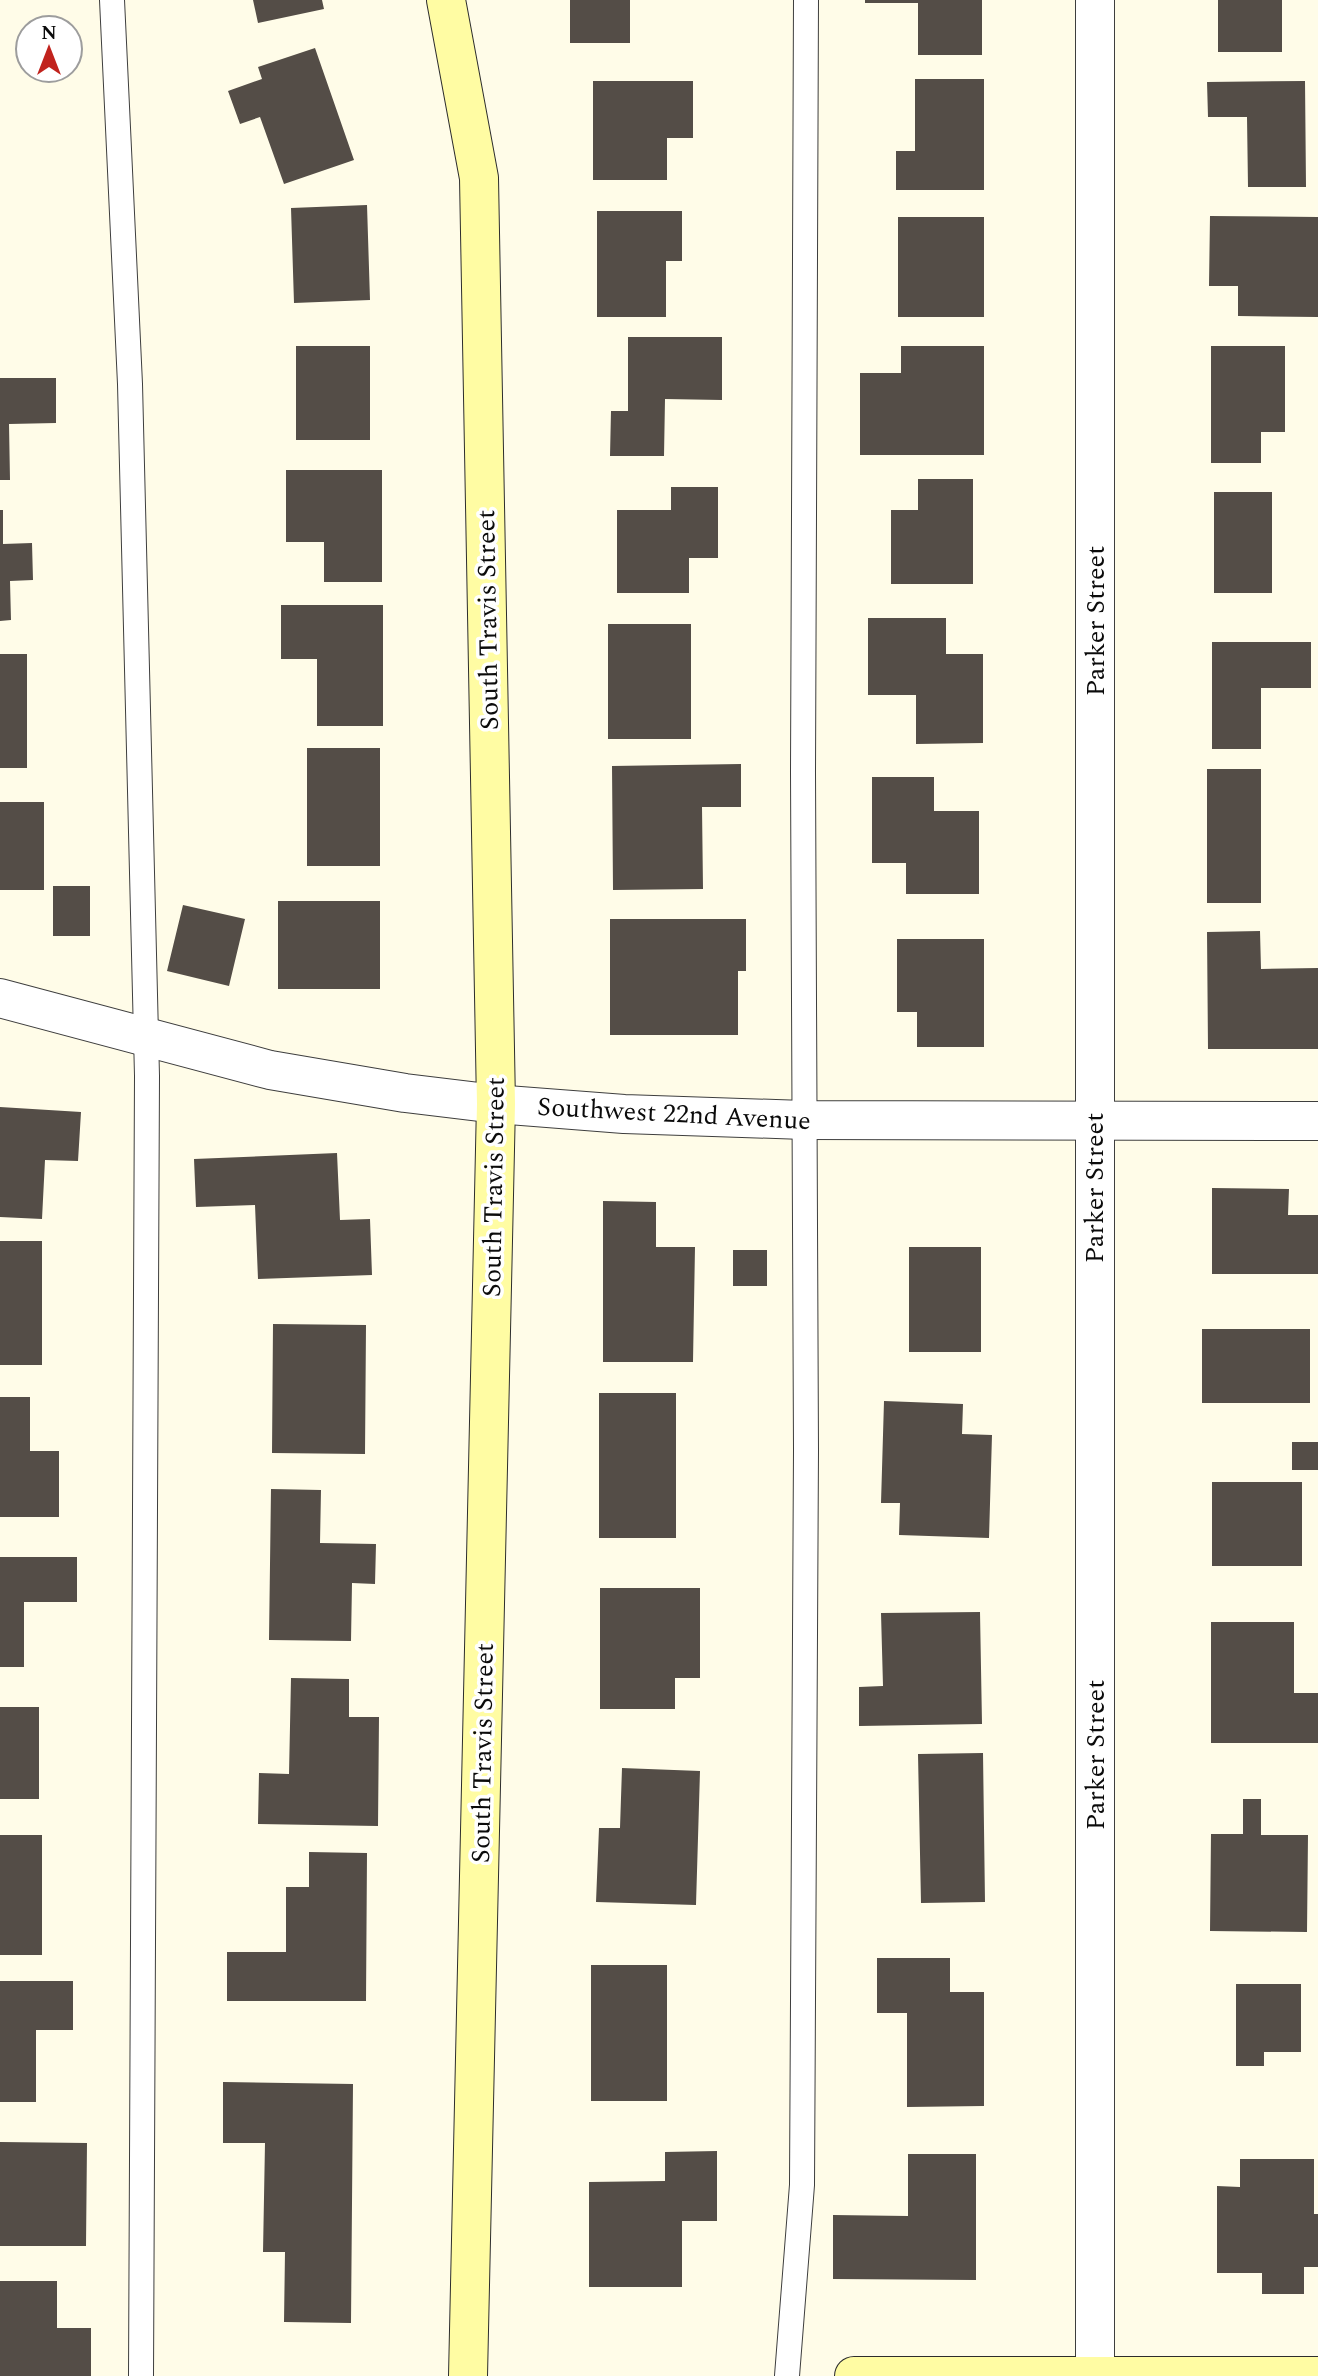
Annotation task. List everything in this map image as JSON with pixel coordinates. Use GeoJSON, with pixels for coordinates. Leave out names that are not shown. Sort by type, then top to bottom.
{"type":"FeatureCollection","features":[{"type":"Feature","properties":{"kind":"main road","name":"South Travis Street"},"geometry":{"type":"LineString","coordinates":[[446,0],[479,178],[496,1104],[468,2376]]}},
{"type":"Feature","properties":{"kind":"main road"},"geometry":{"type":"LineString","coordinates":[[854,2376],[1318,2376]]}},
{"type":"Feature","properties":{"kind":"street","name":"Parker Street"},"geometry":{"type":"LineString","coordinates":[[1095,2375],[1096,0]]}},
{"type":"Feature","properties":{"kind":"street","name":"Southwest 22nd Avenue"},"geometry":{"type":"LineString","coordinates":[[0,998],[270,1070],[405,1093],[496,1104],[624,1114],[804,1120],[1318,1121]]}},
{"type":"Feature","properties":{"kind":"lane"},"geometry":{"type":"LineString","coordinates":[[112,0],[130,384],[146,1038],[141,2376]]}},
{"type":"Feature","properties":{"kind":"lane"},"geometry":{"type":"LineString","coordinates":[[787,2376],[802,2185],[806,1464],[806,0]]}},
{"type":"Feature","properties":{"kind":"building"},"geometry":{"type":"Polygon","coordinates":[[[253,0],[322,0],[324,9],[258,23],[253,0]]]}},
{"type":"Feature","properties":{"kind":"building"},"geometry":{"type":"Polygon","coordinates":[[[570,0],[630,0],[630,43],[570,43],[570,0]]]}},
{"type":"Feature","properties":{"kind":"building"},"geometry":{"type":"Polygon","coordinates":[[[865,0],[982,0],[982,55],[918,55],[918,3],[865,3],[865,0]]]}},
{"type":"Feature","properties":{"kind":"building"},"geometry":{"type":"Polygon","coordinates":[[[1218,0],[1282,0],[1282,52],[1218,52],[1218,0]]]}},
{"type":"Feature","properties":{"kind":"building"},"geometry":{"type":"Polygon","coordinates":[[[315,48],[354,160],[284,184],[260,117],[240,124],[228,91],[262,79],[258,67],[315,48]]]}},
{"type":"Feature","properties":{"kind":"building"},"geometry":{"type":"Polygon","coordinates":[[[915,79],[984,79],[984,190],[896,190],[896,151],[915,151],[915,79]]]}},
{"type":"Feature","properties":{"kind":"building"},"geometry":{"type":"Polygon","coordinates":[[[593,81],[693,81],[693,138],[667,138],[667,180],[593,180],[593,81]]]}},
{"type":"Feature","properties":{"kind":"building"},"geometry":{"type":"Polygon","coordinates":[[[1305,81],[1306,187],[1248,187],[1247,117],[1208,117],[1207,82],[1305,81]]]}},
{"type":"Feature","properties":{"kind":"building"},"geometry":{"type":"Polygon","coordinates":[[[367,205],[370,300],[294,303],[291,208],[367,205]]]}},
{"type":"Feature","properties":{"kind":"building"},"geometry":{"type":"Polygon","coordinates":[[[597,211],[682,211],[682,261],[666,261],[666,317],[597,317],[597,211]]]}},
{"type":"Feature","properties":{"kind":"building"},"geometry":{"type":"Polygon","coordinates":[[[1210,216],[1318,217],[1318,317],[1238,316],[1238,286],[1209,286],[1210,216]]]}},
{"type":"Feature","properties":{"kind":"building"},"geometry":{"type":"Polygon","coordinates":[[[898,217],[984,217],[984,317],[898,317],[898,217]]]}},
{"type":"Feature","properties":{"kind":"building"},"geometry":{"type":"Polygon","coordinates":[[[628,337],[722,337],[722,400],[665,399],[664,456],[610,456],[611,411],[628,411],[628,337]]]}},
{"type":"Feature","properties":{"kind":"building"},"geometry":{"type":"Polygon","coordinates":[[[296,346],[370,346],[370,440],[296,440],[296,346]]]}},
{"type":"Feature","properties":{"kind":"building"},"geometry":{"type":"Polygon","coordinates":[[[901,346],[984,346],[984,455],[860,455],[860,373],[901,373],[901,346]]]}},
{"type":"Feature","properties":{"kind":"building"},"geometry":{"type":"Polygon","coordinates":[[[1211,346],[1285,346],[1285,432],[1261,432],[1261,463],[1211,463],[1211,346]]]}},
{"type":"Feature","properties":{"kind":"building"},"geometry":{"type":"Polygon","coordinates":[[[0,378],[56,378],[56,423],[9,424],[10,480],[0,480],[0,378]]]}},
{"type":"Feature","properties":{"kind":"building"},"geometry":{"type":"Polygon","coordinates":[[[286,470],[382,470],[382,582],[324,582],[324,542],[286,542],[286,470]]]}},
{"type":"Feature","properties":{"kind":"building"},"geometry":{"type":"Polygon","coordinates":[[[918,479],[973,479],[973,584],[891,584],[891,510],[918,510],[918,479]]]}},
{"type":"Feature","properties":{"kind":"building"},"geometry":{"type":"Polygon","coordinates":[[[671,487],[718,487],[718,558],[689,558],[689,593],[617,593],[617,510],[671,510],[671,487]]]}},
{"type":"Feature","properties":{"kind":"building"},"geometry":{"type":"Polygon","coordinates":[[[1214,492],[1272,492],[1272,593],[1214,593],[1214,492]]]}},
{"type":"Feature","properties":{"kind":"building"},"geometry":{"type":"Polygon","coordinates":[[[0,510],[3,510],[3,544],[32,543],[33,580],[10,581],[11,620],[0,621],[0,510]]]}},
{"type":"Feature","properties":{"kind":"building"},"geometry":{"type":"Polygon","coordinates":[[[281,605],[383,605],[383,726],[317,726],[317,659],[281,659],[281,605]]]}},
{"type":"Feature","properties":{"kind":"building"},"geometry":{"type":"Polygon","coordinates":[[[868,618],[946,618],[946,654],[983,654],[983,743],[916,744],[916,695],[868,695],[868,618]]]}},
{"type":"Feature","properties":{"kind":"building"},"geometry":{"type":"Polygon","coordinates":[[[608,624],[691,624],[691,739],[608,739],[608,624]]]}},
{"type":"Feature","properties":{"kind":"building"},"geometry":{"type":"Polygon","coordinates":[[[1212,642],[1311,642],[1311,688],[1261,688],[1261,749],[1212,749],[1212,642]]]}},
{"type":"Feature","properties":{"kind":"building"},"geometry":{"type":"Polygon","coordinates":[[[0,654],[27,654],[27,768],[0,768],[0,654]]]}},
{"type":"Feature","properties":{"kind":"building"},"geometry":{"type":"Polygon","coordinates":[[[307,748],[380,748],[380,866],[307,866],[307,748]]]}},
{"type":"Feature","properties":{"kind":"building"},"geometry":{"type":"Polygon","coordinates":[[[741,764],[741,807],[702,807],[703,889],[613,890],[612,766],[741,764]]]}},
{"type":"Feature","properties":{"kind":"building"},"geometry":{"type":"Polygon","coordinates":[[[1207,769],[1261,769],[1261,903],[1207,903],[1207,769]]]}},
{"type":"Feature","properties":{"kind":"building"},"geometry":{"type":"Polygon","coordinates":[[[872,777],[934,777],[934,811],[979,811],[979,894],[906,894],[906,863],[872,863],[872,777]]]}},
{"type":"Feature","properties":{"kind":"building"},"geometry":{"type":"Polygon","coordinates":[[[0,802],[44,802],[44,890],[0,890],[0,802]]]}},
{"type":"Feature","properties":{"kind":"building"},"geometry":{"type":"Polygon","coordinates":[[[53,886],[90,886],[90,936],[53,936],[53,886]]]}},
{"type":"Feature","properties":{"kind":"building"},"geometry":{"type":"Polygon","coordinates":[[[278,901],[380,901],[380,989],[278,989],[278,901]]]}},
{"type":"Feature","properties":{"kind":"building"},"geometry":{"type":"Polygon","coordinates":[[[183,905],[245,919],[229,986],[167,971],[183,905]]]}},
{"type":"Feature","properties":{"kind":"building"},"geometry":{"type":"Polygon","coordinates":[[[610,919],[746,919],[746,971],[738,971],[738,1035],[610,1035],[610,919]]]}},
{"type":"Feature","properties":{"kind":"building"},"geometry":{"type":"Polygon","coordinates":[[[1260,931],[1261,969],[1318,968],[1318,1049],[1208,1049],[1207,932],[1260,931]]]}},
{"type":"Feature","properties":{"kind":"building"},"geometry":{"type":"Polygon","coordinates":[[[897,939],[984,939],[984,1047],[917,1047],[917,1012],[897,1012],[897,939]]]}},
{"type":"Feature","properties":{"kind":"building"},"geometry":{"type":"Polygon","coordinates":[[[0,1107],[81,1112],[78,1161],[45,1160],[42,1219],[0,1217],[0,1107]]]}},
{"type":"Feature","properties":{"kind":"building"},"geometry":{"type":"Polygon","coordinates":[[[337,1153],[340,1220],[370,1219],[372,1275],[258,1279],[255,1205],[196,1207],[194,1159],[337,1153]]]}},
{"type":"Feature","properties":{"kind":"building"},"geometry":{"type":"Polygon","coordinates":[[[1212,1188],[1289,1189],[1288,1215],[1318,1215],[1318,1274],[1212,1274],[1212,1188]]]}},
{"type":"Feature","properties":{"kind":"building"},"geometry":{"type":"Polygon","coordinates":[[[603,1201],[656,1202],[656,1247],[695,1247],[693,1362],[603,1362],[603,1201]]]}},
{"type":"Feature","properties":{"kind":"building"},"geometry":{"type":"Polygon","coordinates":[[[0,1241],[42,1241],[42,1365],[0,1365],[0,1241]]]}},
{"type":"Feature","properties":{"kind":"building"},"geometry":{"type":"Polygon","coordinates":[[[909,1247],[981,1247],[981,1352],[909,1352],[909,1247]]]}},
{"type":"Feature","properties":{"kind":"building"},"geometry":{"type":"Polygon","coordinates":[[[733,1250],[767,1250],[767,1286],[733,1286],[733,1250]]]}},
{"type":"Feature","properties":{"kind":"building"},"geometry":{"type":"Polygon","coordinates":[[[273,1324],[366,1325],[365,1454],[272,1453],[273,1324]]]}},
{"type":"Feature","properties":{"kind":"building"},"geometry":{"type":"Polygon","coordinates":[[[1202,1329],[1310,1329],[1310,1403],[1202,1403],[1202,1329]]]}},
{"type":"Feature","properties":{"kind":"building"},"geometry":{"type":"Polygon","coordinates":[[[599,1393],[676,1393],[676,1538],[599,1538],[599,1393]]]}},
{"type":"Feature","properties":{"kind":"building"},"geometry":{"type":"Polygon","coordinates":[[[0,1397],[30,1397],[30,1451],[59,1451],[59,1517],[0,1517],[0,1397]]]}},
{"type":"Feature","properties":{"kind":"building"},"geometry":{"type":"Polygon","coordinates":[[[884,1401],[963,1404],[962,1434],[992,1435],[989,1538],[899,1535],[900,1503],[881,1503],[884,1401]]]}},
{"type":"Feature","properties":{"kind":"building"},"geometry":{"type":"Polygon","coordinates":[[[1292,1442],[1318,1442],[1318,1470],[1292,1470],[1292,1442]]]}},
{"type":"Feature","properties":{"kind":"building"},"geometry":{"type":"Polygon","coordinates":[[[1212,1482],[1302,1482],[1302,1566],[1212,1566],[1212,1482]]]}},
{"type":"Feature","properties":{"kind":"building"},"geometry":{"type":"Polygon","coordinates":[[[271,1489],[321,1490],[320,1543],[376,1544],[375,1584],[352,1583],[351,1641],[269,1640],[271,1489]]]}},
{"type":"Feature","properties":{"kind":"building"},"geometry":{"type":"Polygon","coordinates":[[[0,1557],[77,1557],[77,1602],[24,1602],[24,1667],[0,1667],[0,1557]]]}},
{"type":"Feature","properties":{"kind":"building"},"geometry":{"type":"Polygon","coordinates":[[[600,1588],[700,1588],[700,1678],[675,1678],[675,1709],[600,1709],[600,1588]]]}},
{"type":"Feature","properties":{"kind":"building"},"geometry":{"type":"Polygon","coordinates":[[[980,1612],[982,1724],[859,1726],[859,1687],[883,1686],[881,1613],[980,1612]]]}},
{"type":"Feature","properties":{"kind":"building"},"geometry":{"type":"Polygon","coordinates":[[[1211,1622],[1294,1622],[1294,1693],[1318,1693],[1318,1743],[1211,1743],[1211,1622]]]}},
{"type":"Feature","properties":{"kind":"building"},"geometry":{"type":"Polygon","coordinates":[[[291,1678],[349,1679],[349,1717],[379,1717],[378,1826],[258,1824],[259,1773],[289,1774],[291,1678]]]}},
{"type":"Feature","properties":{"kind":"building"},"geometry":{"type":"Polygon","coordinates":[[[0,1707],[39,1707],[39,1799],[0,1799],[0,1707]]]}},
{"type":"Feature","properties":{"kind":"building"},"geometry":{"type":"Polygon","coordinates":[[[983,1753],[985,1902],[921,1903],[918,1754],[983,1753]]]}},
{"type":"Feature","properties":{"kind":"building"},"geometry":{"type":"Polygon","coordinates":[[[622,1768],[700,1771],[696,1905],[596,1902],[599,1828],[620,1828],[622,1768]]]}},
{"type":"Feature","properties":{"kind":"building"},"geometry":{"type":"Polygon","coordinates":[[[1243,1799],[1261,1799],[1261,1835],[1308,1835],[1307,1932],[1210,1931],[1211,1834],[1243,1834],[1243,1799]]]}},
{"type":"Feature","properties":{"kind":"building"},"geometry":{"type":"Polygon","coordinates":[[[0,1835],[42,1835],[42,1955],[0,1955],[0,1835]]]}},
{"type":"Feature","properties":{"kind":"building"},"geometry":{"type":"Polygon","coordinates":[[[309,1852],[367,1853],[366,2001],[227,2001],[227,1952],[286,1952],[286,1887],[309,1887],[309,1852]]]}},
{"type":"Feature","properties":{"kind":"building"},"geometry":{"type":"Polygon","coordinates":[[[877,1958],[950,1958],[950,1992],[984,1992],[984,2106],[907,2107],[907,2013],[877,2013],[877,1958]]]}},
{"type":"Feature","properties":{"kind":"building"},"geometry":{"type":"Polygon","coordinates":[[[591,1965],[667,1965],[667,2101],[591,2101],[591,1965]]]}},
{"type":"Feature","properties":{"kind":"building"},"geometry":{"type":"Polygon","coordinates":[[[0,1981],[73,1981],[73,2030],[36,2030],[36,2102],[0,2102],[0,1981]]]}},
{"type":"Feature","properties":{"kind":"building"},"geometry":{"type":"Polygon","coordinates":[[[1236,1984],[1301,1984],[1301,2052],[1264,2052],[1264,2066],[1236,2066],[1236,1984]]]}},
{"type":"Feature","properties":{"kind":"building"},"geometry":{"type":"Polygon","coordinates":[[[223,2082],[353,2084],[351,2323],[284,2322],[285,2252],[263,2252],[265,2143],[223,2143],[223,2082]]]}},
{"type":"Feature","properties":{"kind":"building"},"geometry":{"type":"Polygon","coordinates":[[[0,2142],[87,2143],[86,2246],[0,2246],[0,2142]]]}},
{"type":"Feature","properties":{"kind":"building"},"geometry":{"type":"Polygon","coordinates":[[[717,2151],[717,2221],[682,2221],[682,2287],[589,2287],[589,2182],[665,2181],[665,2152],[717,2151]]]}},
{"type":"Feature","properties":{"kind":"building"},"geometry":{"type":"Polygon","coordinates":[[[908,2154],[976,2154],[976,2280],[833,2279],[833,2215],[908,2216],[908,2154]]]}},
{"type":"Feature","properties":{"kind":"building"},"geometry":{"type":"Polygon","coordinates":[[[1240,2159],[1314,2159],[1318,2267],[1304,2267],[1304,2294],[1262,2294],[1262,2273],[1217,2273],[1217,2186],[1240,2187],[1240,2159]]]}},
{"type":"Feature","properties":{"kind":"building"},"geometry":{"type":"Polygon","coordinates":[[[0,2281],[57,2281],[57,2328],[91,2328],[91,2376],[0,2376],[0,2281]]]}}]}
